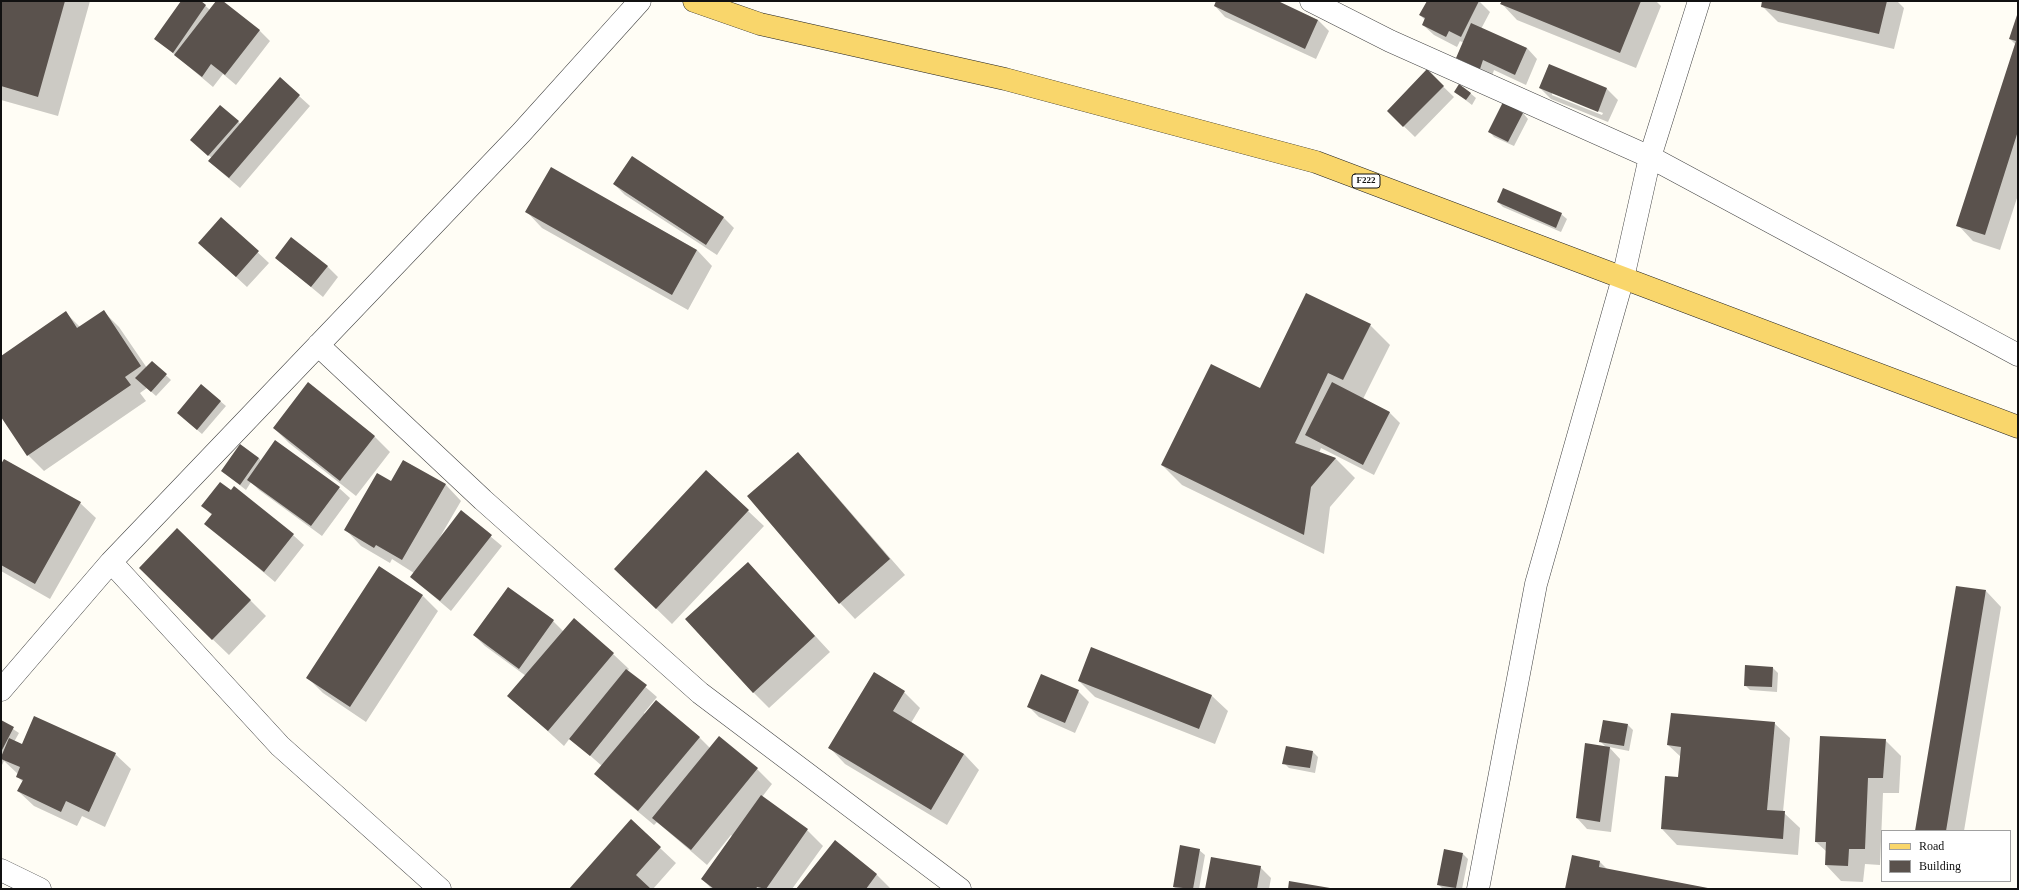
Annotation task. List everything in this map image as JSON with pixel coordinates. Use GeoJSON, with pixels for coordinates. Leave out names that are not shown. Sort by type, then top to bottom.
{"type":"FeatureCollection","features":[{"type":"Feature","properties":{"kind":"main road","name":"F222"},"geometry":{"type":"LineString","coordinates":[[694,1],[760,24],[1005,79],[1316,162],[2018,427]]}},
{"type":"Feature","properties":{"kind":"street"},"geometry":{"type":"LineString","coordinates":[[1,690],[110,562],[521,133],[640,1]]}},
{"type":"Feature","properties":{"kind":"street"},"geometry":{"type":"LineString","coordinates":[[1310,1],[1390,42],[1650,156],[2018,355]]}},
{"type":"Feature","properties":{"kind":"street"},"geometry":{"type":"LineString","coordinates":[[1478,889],[1536,584],[1623,278],[1650,156],[1699,1]]}},
{"type":"Feature","properties":{"kind":"street"},"geometry":{"type":"LineString","coordinates":[[318,345],[483,500],[700,693],[960,889]]}},
{"type":"Feature","properties":{"kind":"street"},"geometry":{"type":"LineString","coordinates":[[110,562],[280,746],[440,889]]}},
{"type":"Feature","properties":{"kind":"street"},"geometry":{"type":"LineString","coordinates":[[1,870],[40,889]]}},
{"type":"Feature","properties":{"kind":"building"},"geometry":{"type":"Polygon","coordinates":[[[1,1],[65,1],[38,97],[1,86],[1,1]]]}},
{"type":"Feature","properties":{"kind":"building"},"geometry":{"type":"Polygon","coordinates":[[[181,1],[201,1],[206,5],[173,53],[154,39],[181,1]]]}},
{"type":"Feature","properties":{"kind":"building"},"geometry":{"type":"Polygon","coordinates":[[[216,1],[223,1],[260,30],[225,75],[211,64],[202,77],[174,55],[216,1]]]}},
{"type":"Feature","properties":{"kind":"building"},"geometry":{"type":"Polygon","coordinates":[[[1216,1],[1278,1],[1318,20],[1305,49],[1214,6],[1216,1]]]}},
{"type":"Feature","properties":{"kind":"building"},"geometry":{"type":"Polygon","coordinates":[[[1427,1],[1479,1],[1461,37],[1449,31],[1446,37],[1422,25],[1425,18],[1419,15],[1427,1]]]}},
{"type":"Feature","properties":{"kind":"building"},"geometry":{"type":"Polygon","coordinates":[[[1502,1],[1641,1],[1620,53],[1500,4],[1502,1]]]}},
{"type":"Feature","properties":{"kind":"building"},"geometry":{"type":"Polygon","coordinates":[[[1762,1],[1887,1],[1879,34],[1761,7],[1762,1]]]}},
{"type":"Feature","properties":{"kind":"building"},"geometry":{"type":"Polygon","coordinates":[[[2018,12],[2018,131],[1985,235],[1956,226],[2016,41],[2009,39],[2018,12]]]}},
{"type":"Feature","properties":{"kind":"building"},"geometry":{"type":"Polygon","coordinates":[[[1471,23],[1527,48],[1515,75],[1483,60],[1480,69],[1456,58],[1471,23]]]}},
{"type":"Feature","properties":{"kind":"building"},"geometry":{"type":"Polygon","coordinates":[[[1549,64],[1607,88],[1598,112],[1539,88],[1549,64]]]}},
{"type":"Feature","properties":{"kind":"building"},"geometry":{"type":"Polygon","coordinates":[[[1427,69],[1444,86],[1403,127],[1387,111],[1427,69]]]}},
{"type":"Feature","properties":{"kind":"building"},"geometry":{"type":"Polygon","coordinates":[[[280,77],[300,95],[229,178],[208,161],[280,77]]]}},
{"type":"Feature","properties":{"kind":"building"},"geometry":{"type":"Polygon","coordinates":[[[1459,84],[1471,93],[1466,100],[1454,92],[1459,84]]]}},
{"type":"Feature","properties":{"kind":"building"},"geometry":{"type":"Polygon","coordinates":[[[1503,102],[1523,113],[1508,142],[1488,132],[1503,102]]]}},
{"type":"Feature","properties":{"kind":"building"},"geometry":{"type":"Polygon","coordinates":[[[220,105],[239,121],[208,156],[190,140],[220,105]]]}},
{"type":"Feature","properties":{"kind":"building"},"geometry":{"type":"Polygon","coordinates":[[[632,156],[724,217],[706,245],[613,184],[632,156]]]}},
{"type":"Feature","properties":{"kind":"building"},"geometry":{"type":"Polygon","coordinates":[[[551,167],[697,250],[672,295],[525,212],[551,167]]]}},
{"type":"Feature","properties":{"kind":"building"},"geometry":{"type":"Polygon","coordinates":[[[1503,188],[1562,213],[1556,228],[1497,202],[1503,188]]]}},
{"type":"Feature","properties":{"kind":"building"},"geometry":{"type":"Polygon","coordinates":[[[221,217],[259,251],[236,277],[198,243],[221,217]]]}},
{"type":"Feature","properties":{"kind":"building"},"geometry":{"type":"Polygon","coordinates":[[[291,237],[328,266],[311,287],[275,258],[291,237]]]}},
{"type":"Feature","properties":{"kind":"building"},"geometry":{"type":"Polygon","coordinates":[[[1306,293],[1371,324],[1343,380],[1328,373],[1295,443],[1336,458],[1311,487],[1304,535],[1161,465],[1211,364],[1260,388],[1306,293]]]}},
{"type":"Feature","properties":{"kind":"building"},"geometry":{"type":"Polygon","coordinates":[[[104,310],[141,366],[125,377],[131,385],[27,456],[1,417],[1,356],[66,311],[77,328],[104,310]]]}},
{"type":"Feature","properties":{"kind":"building"},"geometry":{"type":"Polygon","coordinates":[[[152,361],[167,374],[151,392],[135,378],[152,361]]]}},
{"type":"Feature","properties":{"kind":"building"},"geometry":{"type":"Polygon","coordinates":[[[308,382],[375,436],[340,481],[273,428],[308,382]]]}},
{"type":"Feature","properties":{"kind":"building"},"geometry":{"type":"Polygon","coordinates":[[[1332,382],[1390,412],[1363,465],[1305,435],[1332,382]]]}},
{"type":"Feature","properties":{"kind":"building"},"geometry":{"type":"Polygon","coordinates":[[[201,384],[221,401],[197,430],[177,413],[201,384]]]}},
{"type":"Feature","properties":{"kind":"building"},"geometry":{"type":"Polygon","coordinates":[[[275,440],[340,487],[311,526],[247,480],[275,440]]]}},
{"type":"Feature","properties":{"kind":"building"},"geometry":{"type":"Polygon","coordinates":[[[240,444],[259,458],[240,485],[221,471],[240,444]]]}},
{"type":"Feature","properties":{"kind":"building"},"geometry":{"type":"Polygon","coordinates":[[[798,452],[890,559],[839,604],[747,496],[798,452]]]}},
{"type":"Feature","properties":{"kind":"building"},"geometry":{"type":"Polygon","coordinates":[[[4,459],[81,502],[35,584],[1,565],[1,464],[4,459]]]}},
{"type":"Feature","properties":{"kind":"building"},"geometry":{"type":"Polygon","coordinates":[[[403,460],[446,484],[402,560],[376,545],[374,548],[344,530],[377,473],[391,481],[403,460]]]}},
{"type":"Feature","properties":{"kind":"building"},"geometry":{"type":"Polygon","coordinates":[[[706,470],[749,510],[656,609],[614,569],[706,470]]]}},
{"type":"Feature","properties":{"kind":"building"},"geometry":{"type":"Polygon","coordinates":[[[220,482],[231,490],[234,486],[294,534],[264,572],[204,524],[212,514],[201,506],[220,482]]]}},
{"type":"Feature","properties":{"kind":"building"},"geometry":{"type":"Polygon","coordinates":[[[461,510],[492,535],[440,601],[410,577],[461,510]]]}},
{"type":"Feature","properties":{"kind":"building"},"geometry":{"type":"Polygon","coordinates":[[[177,528],[251,600],[212,640],[139,568],[177,528]]]}},
{"type":"Feature","properties":{"kind":"building"},"geometry":{"type":"Polygon","coordinates":[[[748,562],[815,636],[753,693],[685,619],[748,562]]]}},
{"type":"Feature","properties":{"kind":"building"},"geometry":{"type":"Polygon","coordinates":[[[379,566],[423,595],[350,707],[306,678],[379,566]]]}},
{"type":"Feature","properties":{"kind":"building"},"geometry":{"type":"Polygon","coordinates":[[[1956,586],[1986,590],[1946,830],[1915,830],[1956,586]]]}},
{"type":"Feature","properties":{"kind":"building"},"geometry":{"type":"Polygon","coordinates":[[[508,587],[554,620],[519,669],[473,635],[508,587]]]}},
{"type":"Feature","properties":{"kind":"building"},"geometry":{"type":"Polygon","coordinates":[[[574,618],[614,653],[548,731],[507,696],[574,618]]]}},
{"type":"Feature","properties":{"kind":"building"},"geometry":{"type":"Polygon","coordinates":[[[1091,647],[1212,695],[1199,729],[1078,681],[1091,647]]]}},
{"type":"Feature","properties":{"kind":"building"},"geometry":{"type":"Polygon","coordinates":[[[1745,665],[1773,667],[1772,687],[1744,686],[1745,665]]]}},
{"type":"Feature","properties":{"kind":"building"},"geometry":{"type":"Polygon","coordinates":[[[626,669],[647,685],[590,756],[569,739],[626,669]]]}},
{"type":"Feature","properties":{"kind":"building"},"geometry":{"type":"Polygon","coordinates":[[[874,672],[905,691],[893,711],[964,754],[931,810],[828,748],[874,672]]]}},
{"type":"Feature","properties":{"kind":"building"},"geometry":{"type":"Polygon","coordinates":[[[1041,674],[1079,690],[1065,723],[1027,707],[1041,674]]]}},
{"type":"Feature","properties":{"kind":"building"},"geometry":{"type":"Polygon","coordinates":[[[656,700],[700,737],[638,811],[594,774],[656,700]]]}},
{"type":"Feature","properties":{"kind":"building"},"geometry":{"type":"Polygon","coordinates":[[[1671,713],[1775,722],[1767,810],[1785,811],[1783,839],[1661,829],[1665,776],[1678,777],[1681,747],[1667,745],[1671,713]]]}},
{"type":"Feature","properties":{"kind":"building"},"geometry":{"type":"Polygon","coordinates":[[[34,716],[116,753],[89,812],[66,801],[61,812],[17,791],[23,780],[16,777],[20,767],[1,759],[1,757],[9,738],[22,744],[34,716]]]}},
{"type":"Feature","properties":{"kind":"building"},"geometry":{"type":"Polygon","coordinates":[[[1,720],[14,727],[1,752],[1,720]]]}},
{"type":"Feature","properties":{"kind":"building"},"geometry":{"type":"Polygon","coordinates":[[[1603,720],[1628,724],[1624,746],[1599,742],[1603,720]]]}},
{"type":"Feature","properties":{"kind":"building"},"geometry":{"type":"Polygon","coordinates":[[[719,736],[758,768],[691,850],[652,818],[719,736]]]}},
{"type":"Feature","properties":{"kind":"building"},"geometry":{"type":"Polygon","coordinates":[[[1820,736],[1886,739],[1883,778],[1868,778],[1865,849],[1849,849],[1848,866],[1825,865],[1826,842],[1815,842],[1820,736]]]}},
{"type":"Feature","properties":{"kind":"building"},"geometry":{"type":"Polygon","coordinates":[[[1585,743],[1610,747],[1600,822],[1576,818],[1585,743]]]}},
{"type":"Feature","properties":{"kind":"building"},"geometry":{"type":"Polygon","coordinates":[[[1286,746],[1313,751],[1310,768],[1282,764],[1286,746]]]}},
{"type":"Feature","properties":{"kind":"building"},"geometry":{"type":"Polygon","coordinates":[[[761,795],[808,829],[766,889],[757,887],[756,889],[714,889],[701,879],[761,795]]]}},
{"type":"Feature","properties":{"kind":"building"},"geometry":{"type":"Polygon","coordinates":[[[631,819],[661,847],[636,875],[651,889],[569,889],[631,819]]]}},
{"type":"Feature","properties":{"kind":"building"},"geometry":{"type":"Polygon","coordinates":[[[835,840],[877,874],[866,889],[796,889],[835,840]]]}},
{"type":"Feature","properties":{"kind":"building"},"geometry":{"type":"Polygon","coordinates":[[[1180,845],[1200,849],[1193,889],[1173,887],[1180,845]]]}},
{"type":"Feature","properties":{"kind":"building"},"geometry":{"type":"Polygon","coordinates":[[[1444,849],[1463,853],[1456,888],[1437,885],[1444,849]]]}},
{"type":"Feature","properties":{"kind":"building"},"geometry":{"type":"Polygon","coordinates":[[[1572,855],[1600,861],[1599,867],[1713,889],[1565,889],[1572,855]]]}},
{"type":"Feature","properties":{"kind":"building"},"geometry":{"type":"Polygon","coordinates":[[[1211,857],[1261,866],[1257,889],[1205,889],[1211,857]]]}},
{"type":"Feature","properties":{"kind":"building"},"geometry":{"type":"Polygon","coordinates":[[[1289,881],[1330,888],[1330,889],[1288,889],[1289,881]]]}}]}
